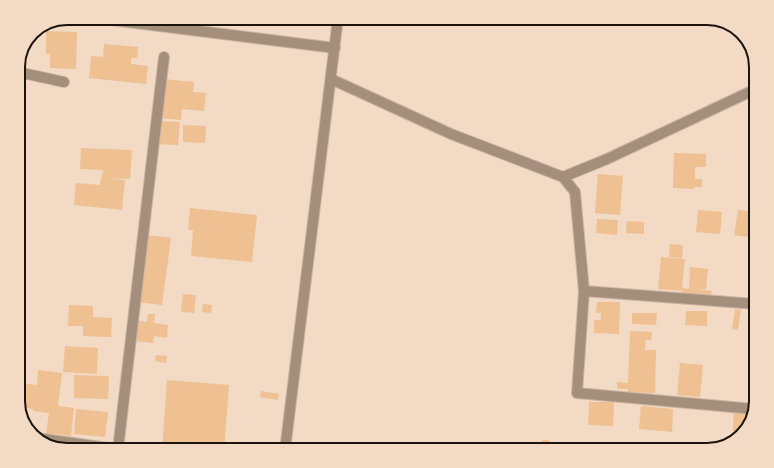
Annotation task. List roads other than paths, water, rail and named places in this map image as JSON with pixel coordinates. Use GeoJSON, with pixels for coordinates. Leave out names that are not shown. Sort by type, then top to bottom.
{"type":"FeatureCollection","features":[{"type":"Feature","properties":{"kind":"street"},"geometry":{"type":"LineString","coordinates":[[151,25],[335,48]]}},
{"type":"Feature","properties":{"kind":"street"},"geometry":{"type":"LineString","coordinates":[[286,443],[337,25]]}},
{"type":"Feature","properties":{"kind":"street"},"geometry":{"type":"LineString","coordinates":[[122,443],[164,57]]}},
{"type":"Feature","properties":{"kind":"street"},"geometry":{"type":"LineString","coordinates":[[25,74],[64,82]]}},
{"type":"Feature","properties":{"kind":"street"},"geometry":{"type":"LineString","coordinates":[[331,79],[451,134],[564,177],[575,192],[584,291],[577,393],[749,409]]}},
{"type":"Feature","properties":{"kind":"street"},"geometry":{"type":"LineString","coordinates":[[564,177],[607,159],[749,92]]}},
{"type":"Feature","properties":{"kind":"street"},"geometry":{"type":"LineString","coordinates":[[584,291],[749,303]]}},
{"type":"Feature","properties":{"kind":"street"},"geometry":{"type":"LineString","coordinates":[[51,440],[72,443]]}}]}
